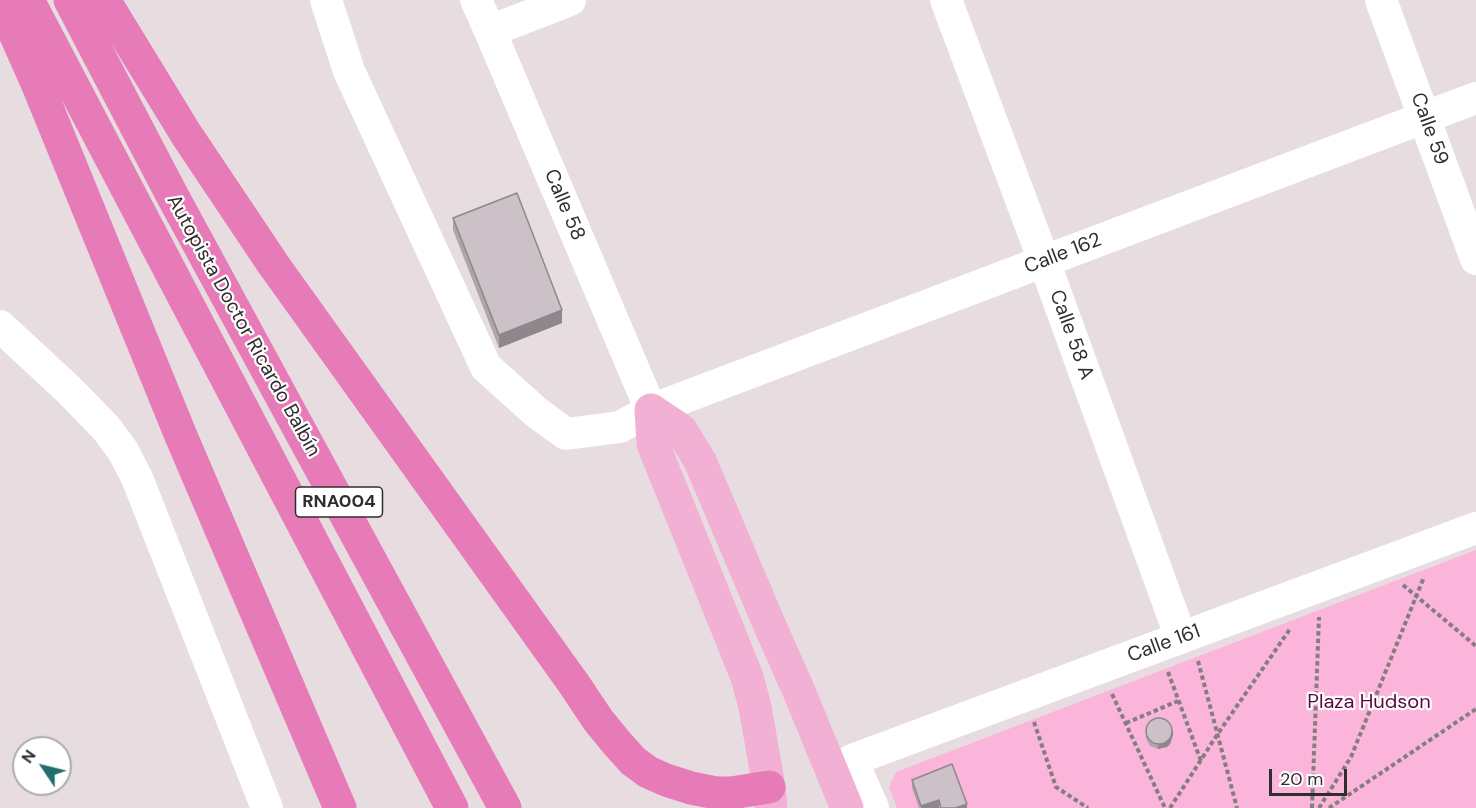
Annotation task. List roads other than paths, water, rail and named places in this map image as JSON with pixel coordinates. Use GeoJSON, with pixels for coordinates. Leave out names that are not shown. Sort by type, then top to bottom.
{"type":"FeatureCollection","features":[{"type":"Feature","properties":{"kind":"highway"},"geometry":{"type":"LineString","coordinates":[[0,0],[37,83],[181,436],[340,808]]}},
{"type":"Feature","properties":{"kind":"highway","name":"Autopista Doctor Ricardo Balbín"},"geometry":{"type":"LineString","coordinates":[[28,0],[452,808]]}},
{"type":"Feature","properties":{"kind":"highway","name":"Autopista Doctor Ricardo Balbín"},"geometry":{"type":"LineString","coordinates":[[70,0],[178,206],[505,808]]}},
{"type":"Feature","properties":{"kind":"highway"},"geometry":{"type":"LineString","coordinates":[[104,0],[186,134],[273,264],[616,742],[633,761],[648,772],[666,780],[716,793],[770,797]]}},
{"type":"Feature","properties":{"kind":"main road"},"geometry":{"type":"LineString","coordinates":[[651,410],[653,444],[747,677],[755,707],[770,797]]}},
{"type":"Feature","properties":{"kind":"main road"},"geometry":{"type":"LineString","coordinates":[[651,410],[681,430],[700,461],[847,808]]}},
{"type":"Feature","properties":{"kind":"main road"},"geometry":{"type":"LineString","coordinates":[[755,707],[763,693],[772,686],[785,684],[798,689]]}},
{"type":"Feature","properties":{"kind":"street","name":"Calle 162"},"geometry":{"type":"LineString","coordinates":[[326,0],[349,71],[486,367],[536,412],[566,434],[620,427],[651,410],[1476,98]]}},
{"type":"Feature","properties":{"kind":"street","name":"Calle 58"},"geometry":{"type":"LineString","coordinates":[[476,0],[651,410]]}},
{"type":"Feature","properties":{"kind":"street"},"geometry":{"type":"LineString","coordinates":[[490,31],[570,0]]}},
{"type":"Feature","properties":{"kind":"street","name":"Calle 58 A"},"geometry":{"type":"LineString","coordinates":[[946,0],[1044,261],[1177,639]]}},
{"type":"Feature","properties":{"kind":"street","name":"Calle 59"},"geometry":{"type":"LineString","coordinates":[[1381,0],[1476,259]]}},
{"type":"Feature","properties":{"kind":"street"},"geometry":{"type":"LineString","coordinates":[[0,326],[69,390],[106,428],[123,451],[137,478],[267,808]]}},
{"type":"Feature","properties":{"kind":"street","name":"Calle 161"},"geometry":{"type":"LineString","coordinates":[[873,808],[852,760],[1476,528]]}},
{"type":"Feature","properties":{"kind":"park label","name":"Plaza Hudson"},"geometry":{"type":"Point","coordinates":[1369,703]}}]}
